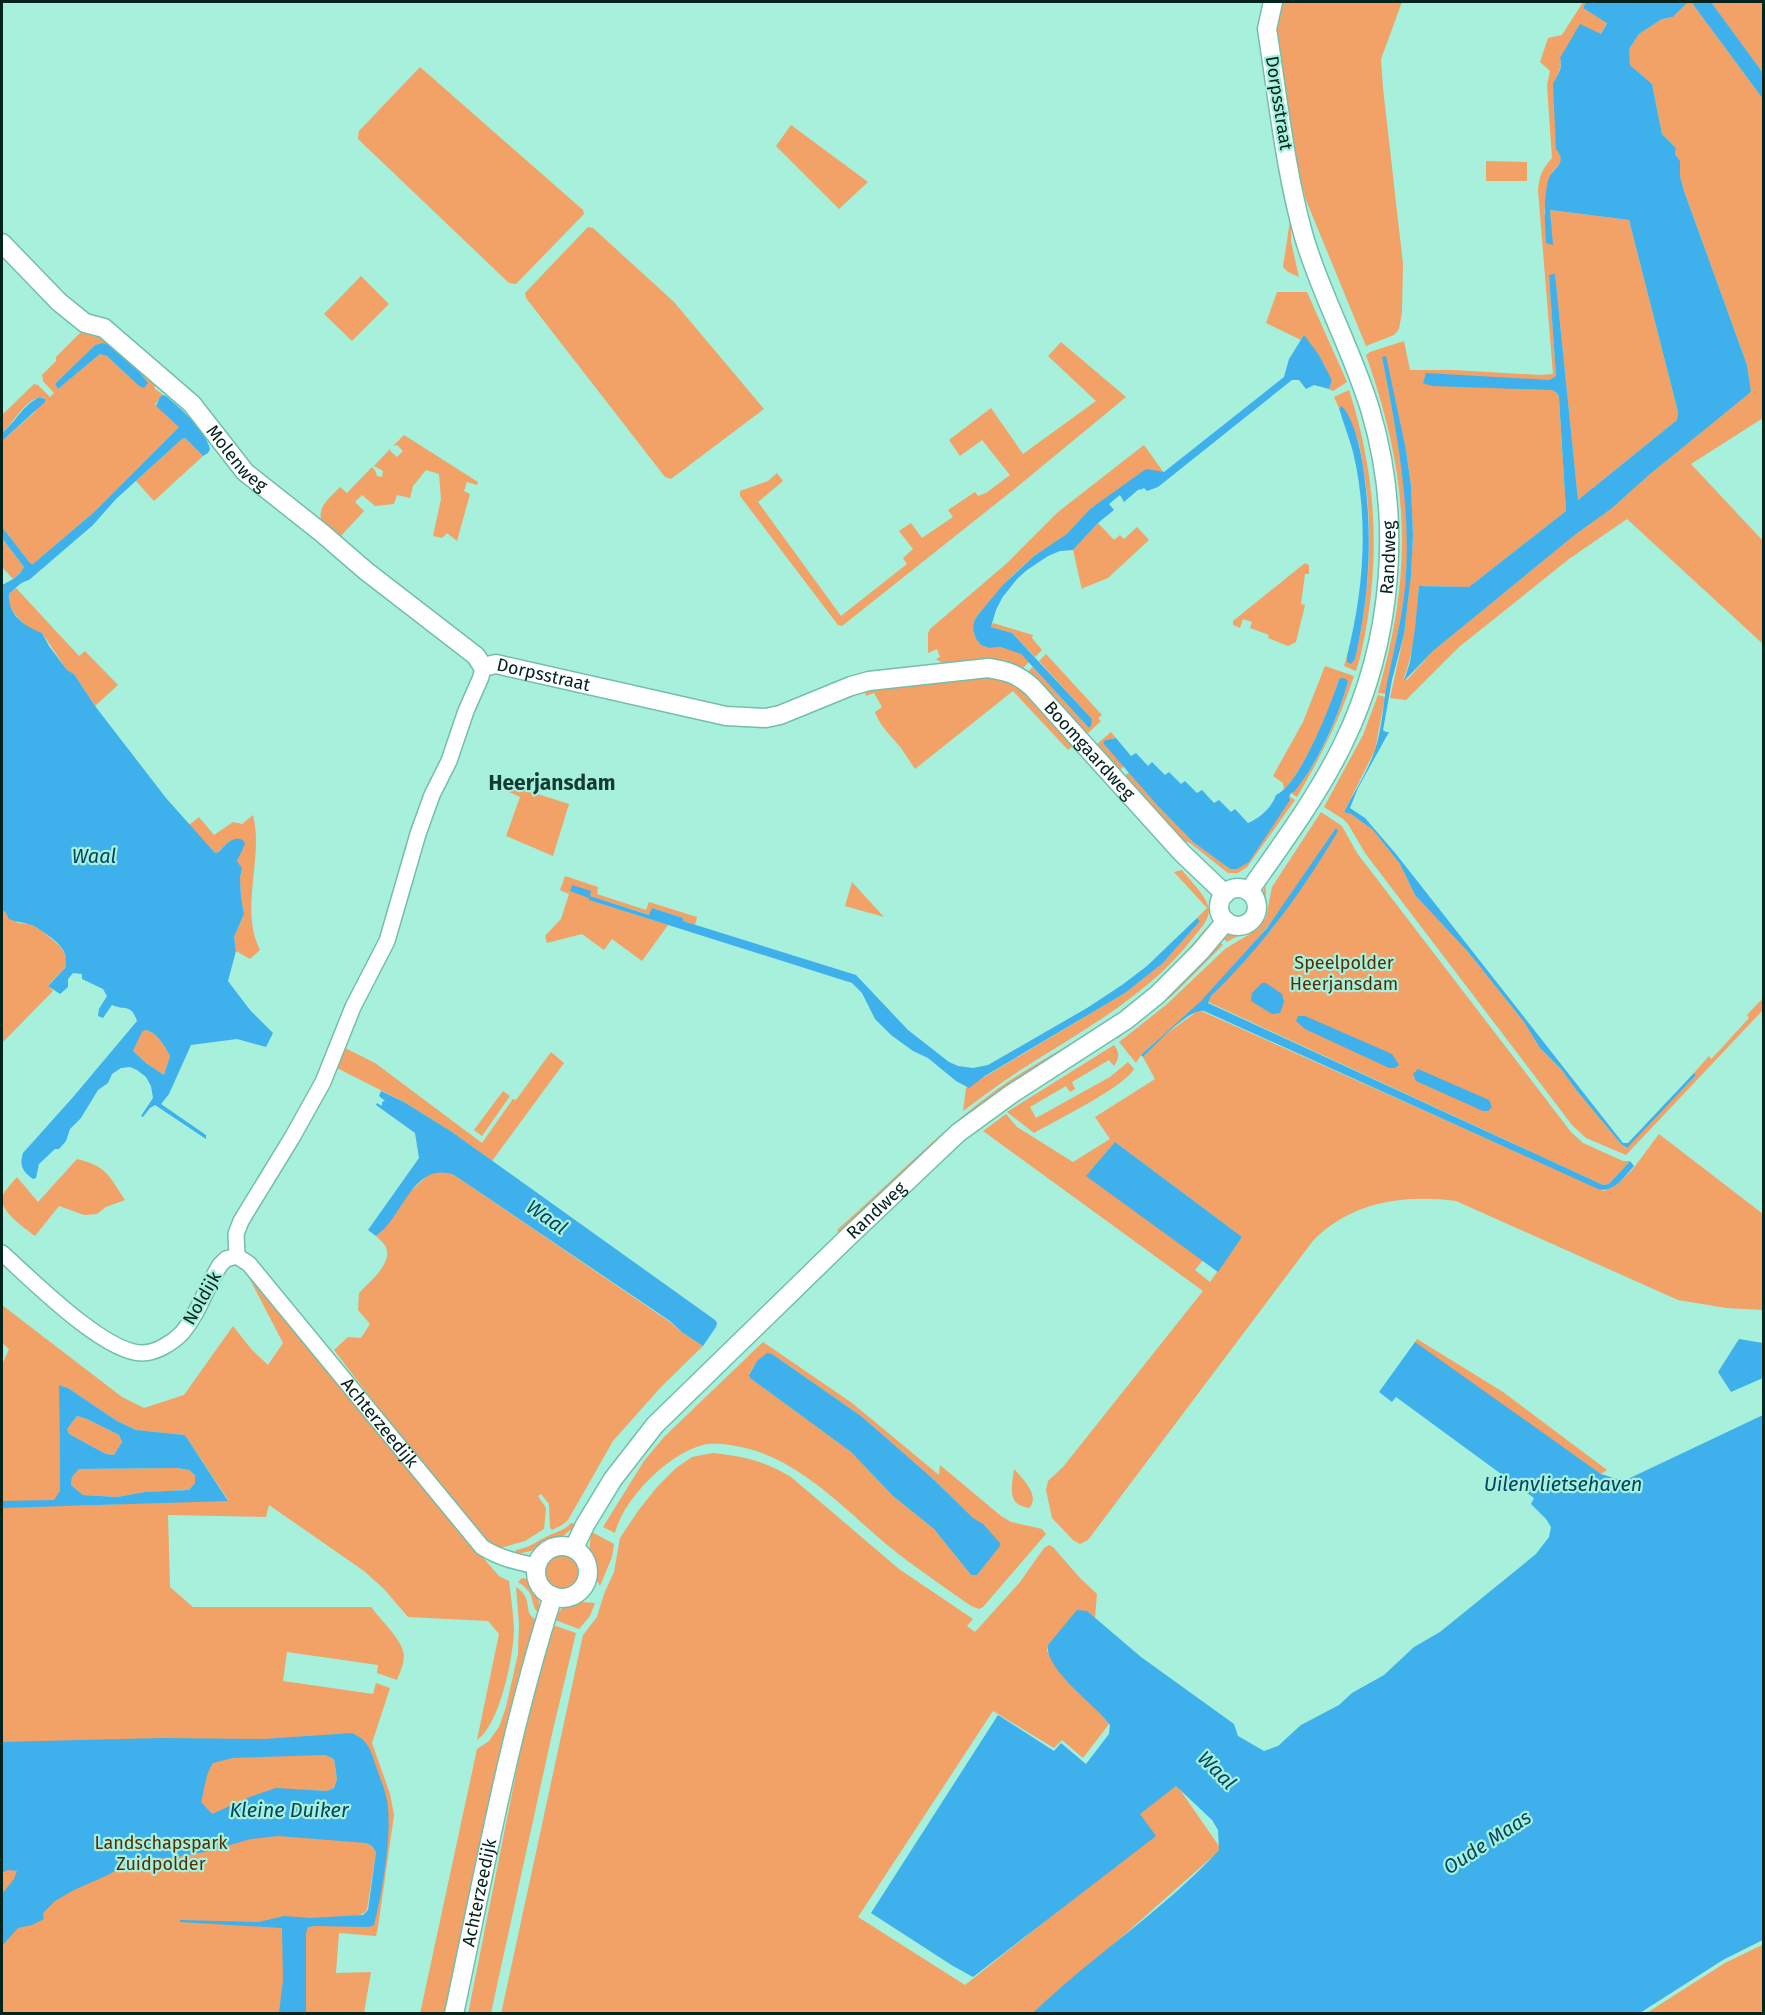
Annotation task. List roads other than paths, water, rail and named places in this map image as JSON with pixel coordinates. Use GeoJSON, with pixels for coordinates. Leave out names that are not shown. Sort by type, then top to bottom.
{"type":"FeatureCollection","features":[{"type":"Feature","properties":{"kind":"main road","name":"Dorpsstraat"},"geometry":{"type":"LineString","coordinates":[[1274,2],[1267,29],[1297,205]]}},
{"type":"Feature","properties":{"kind":"main road","name":"Randweg"},"geometry":{"type":"LineString","coordinates":[[1248,891],[1311,802],[1343,744],[1368,680],[1387,586],[1389,537],[1386,491],[1379,447],[1370,410],[1351,355],[1309,250],[1297,205]]}},
{"type":"Feature","properties":{"kind":"main road","name":"Molenweg"},"geometry":{"type":"LineString","coordinates":[[2,243],[59,302],[86,323],[104,328],[192,404],[245,472],[366,571],[476,656],[483,667]]}},
{"type":"Feature","properties":{"kind":"main road","name":"Dorpsstraat"},"geometry":{"type":"LineString","coordinates":[[483,667],[496,664],[726,716],[766,718],[780,715],[869,681],[925,675]]}},
{"type":"Feature","properties":{"kind":"main road","name":"Boomgaardweg"},"geometry":{"type":"LineString","coordinates":[[925,675],[988,668],[1019,676],[1032,687],[1182,853],[1225,894]]}},
{"type":"Feature","properties":{"kind":"main road"},"geometry":{"type":"LineString","coordinates":[[1236,888],[1248,891],[1257,906],[1253,918],[1242,925],[1234,925],[1226,921],[1221,915],[1220,908],[1225,894],[1236,888]]}},
{"type":"Feature","properties":{"kind":"main road","name":"Randweg"},"geometry":{"type":"LineString","coordinates":[[574,1548],[613,1479],[655,1425],[832,1253],[958,1133],[1010,1095],[1117,1026],[1157,995],[1194,959],[1226,921]]}},
{"type":"Feature","properties":{"kind":"main road"},"geometry":{"type":"LineString","coordinates":[[566,1546],[574,1548],[586,1561],[588,1579],[584,1587],[575,1594],[565,1598],[553,1596],[541,1588],[538,1581],[537,1566],[540,1559],[551,1548],[566,1546]]}},
{"type":"Feature","properties":{"kind":"main road","name":"Achterzeedijk"},"geometry":{"type":"LineString","coordinates":[[454,2013],[504,1782],[531,1672],[553,1596]]}},
{"type":"Feature","properties":{"kind":"street","name":"Dorpsstraat"},"geometry":{"type":"LineString","coordinates":[[327,1071],[353,1007],[387,941],[418,834],[432,795],[449,761],[483,667]]}},
{"type":"Feature","properties":{"kind":"street","name":"Noldijk"},"geometry":{"type":"LineString","coordinates":[[2,1253],[75,1317],[117,1346],[130,1352],[155,1352],[181,1334],[194,1316],[220,1265],[226,1259],[237,1256],[236,1234],[241,1221],[293,1136],[327,1071]]}},
{"type":"Feature","properties":{"kind":"street","name":"Achterzeedijk"},"geometry":{"type":"LineString","coordinates":[[237,1256],[249,1264],[482,1547],[494,1555],[511,1561],[537,1566]]}},
{"type":"Feature","properties":{"kind":"water"},"geometry":{"type":"Polygon","coordinates":[[[1586,2],[1688,2],[1673,17],[1662,19],[1639,34],[1629,49],[1630,65],[1652,84],[1662,134],[1676,148],[1675,154],[1680,161],[1680,176],[1684,191],[1747,365],[1751,392],[1611,509],[1576,534],[1433,651],[1404,681],[1410,662],[1419,586],[1469,587],[1566,511],[1557,393],[1552,390],[1432,386],[1423,383],[1426,373],[1549,380],[1556,376],[1549,275],[1555,274],[1578,500],[1677,420],[1678,412],[1629,220],[1550,210],[1553,245],[1546,243],[1546,189],[1550,176],[1561,159],[1556,149],[1553,83],[1560,68],[1560,58],[1580,24],[1601,34],[1607,23],[1583,8],[1586,2]]]}},
{"type":"Feature","properties":{"kind":"water"},"geometry":{"type":"Polygon","coordinates":[[[1688,2],[1711,2],[1763,73],[1763,99],[1692,3],[1688,2]]]}},
{"type":"Feature","properties":{"kind":"water"},"geometry":{"type":"Polygon","coordinates":[[[1304,335],[1319,355],[1332,380],[1329,389],[1314,385],[1306,389],[1299,380],[1292,380],[1158,487],[1147,491],[1144,488],[1139,489],[1124,502],[1120,495],[1109,504],[1114,510],[1098,523],[1073,550],[1060,551],[1048,556],[1027,570],[1002,598],[991,627],[1012,633],[1092,719],[1089,728],[1021,654],[1001,647],[989,648],[981,645],[973,630],[977,616],[1003,585],[1034,556],[1067,534],[1090,509],[1146,469],[1164,472],[1284,377],[1289,359],[1304,335]]]}},
{"type":"Feature","properties":{"kind":"water"},"geometry":{"type":"Polygon","coordinates":[[[102,343],[116,348],[128,358],[148,383],[144,388],[107,356],[100,354],[58,389],[55,384],[95,345],[102,343]]]}},
{"type":"Feature","properties":{"kind":"water"},"geometry":{"type":"Polygon","coordinates":[[[1386,356],[1406,450],[1411,486],[1413,535],[1411,576],[1404,634],[1392,680],[1383,730],[1389,732],[1358,788],[1350,808],[1365,818],[1396,854],[1623,1143],[1628,1143],[1694,1073],[1696,1075],[1627,1148],[1622,1145],[1561,1069],[1540,1048],[1524,1022],[1469,953],[1415,895],[1400,864],[1373,830],[1351,814],[1344,812],[1369,766],[1378,741],[1405,588],[1407,559],[1405,500],[1398,443],[1382,357],[1386,356]]]}},
{"type":"Feature","properties":{"kind":"water","name":"Waal"},"geometry":{"type":"Polygon","coordinates":[[[166,396],[198,427],[210,449],[208,453],[203,456],[185,438],[182,439],[116,499],[93,525],[29,580],[9,594],[9,601],[18,619],[42,633],[67,670],[74,674],[95,706],[166,798],[215,853],[233,840],[243,840],[245,844],[237,861],[242,868],[240,878],[244,914],[234,937],[236,951],[228,981],[250,1010],[273,1033],[266,1047],[237,1039],[191,1045],[169,1094],[161,1104],[206,1135],[206,1139],[155,1105],[143,1117],[141,1116],[153,1098],[151,1086],[146,1077],[137,1070],[130,1067],[121,1068],[112,1074],[108,1083],[98,1090],[81,1118],[70,1129],[66,1141],[39,1164],[36,1178],[33,1179],[23,1168],[21,1162],[23,1153],[137,1021],[135,1015],[127,1008],[112,1005],[103,1018],[98,1016],[99,1009],[107,996],[103,989],[82,979],[82,974],[73,973],[68,979],[68,987],[60,994],[48,986],[66,967],[62,948],[36,928],[9,919],[2,910],[2,585],[17,576],[24,567],[2,538],[2,527],[33,564],[93,513],[179,427],[156,406],[160,397],[166,396]],[[149,1031],[142,1032],[133,1051],[164,1075],[170,1056],[160,1040],[149,1031]]]}},
{"type":"Feature","properties":{"kind":"water"},"geometry":{"type":"Polygon","coordinates":[[[40,397],[45,399],[45,402],[2,441],[2,433],[28,404],[40,397]]]}},
{"type":"Feature","properties":{"kind":"water"},"geometry":{"type":"Polygon","coordinates":[[[1342,406],[1353,426],[1363,466],[1369,539],[1364,610],[1355,659],[1351,664],[1347,662],[1347,656],[1361,580],[1363,529],[1358,477],[1353,452],[1339,408],[1342,406]]]}},
{"type":"Feature","properties":{"kind":"water"},"geometry":{"type":"Polygon","coordinates":[[[1342,678],[1348,682],[1333,725],[1319,754],[1303,780],[1291,793],[1290,800],[1249,862],[1237,869],[1230,869],[1193,842],[1103,743],[1105,740],[1116,738],[1131,756],[1136,753],[1148,766],[1152,762],[1165,775],[1169,772],[1181,784],[1185,781],[1197,793],[1202,790],[1214,803],[1219,800],[1231,812],[1235,809],[1248,823],[1265,812],[1276,795],[1295,776],[1314,743],[1339,679],[1342,678]]]}},
{"type":"Feature","properties":{"kind":"water"},"geometry":{"type":"Polygon","coordinates":[[[1336,828],[1338,831],[1296,897],[1264,939],[1211,996],[1208,1003],[1603,1185],[1609,1184],[1630,1161],[1634,1166],[1614,1187],[1598,1189],[1204,1011],[1190,1015],[1181,1021],[1143,1057],[1141,1055],[1201,1001],[1267,928],[1336,828]]]}},
{"type":"Feature","properties":{"kind":"water"},"geometry":{"type":"Polygon","coordinates":[[[572,885],[591,891],[590,896],[649,915],[652,908],[683,918],[683,921],[856,975],[908,1030],[949,1062],[973,1068],[988,1065],[1087,1008],[1147,966],[1197,918],[1200,921],[1163,963],[1125,993],[985,1076],[969,1088],[891,1035],[875,1019],[862,993],[852,983],[589,900],[589,898],[570,891],[572,885]]]}},
{"type":"Feature","properties":{"kind":"water"},"geometry":{"type":"Polygon","coordinates":[[[1262,983],[1266,983],[1282,994],[1284,1002],[1280,1013],[1272,1014],[1251,1001],[1252,993],[1262,983]]]}},
{"type":"Feature","properties":{"kind":"water"},"geometry":{"type":"Polygon","coordinates":[[[1298,1016],[1305,1016],[1392,1054],[1399,1065],[1389,1068],[1305,1029],[1296,1021],[1298,1016]]]}},
{"type":"Feature","properties":{"kind":"water"},"geometry":{"type":"Polygon","coordinates":[[[1418,1069],[1489,1100],[1492,1107],[1488,1111],[1483,1111],[1416,1081],[1413,1074],[1418,1069]]]}},
{"type":"Feature","properties":{"kind":"water"},"geometry":{"type":"Polygon","coordinates":[[[381,1091],[404,1102],[452,1132],[715,1320],[716,1327],[703,1346],[670,1321],[454,1175],[440,1173],[428,1176],[418,1183],[385,1228],[376,1236],[368,1230],[419,1158],[415,1133],[376,1105],[377,1103],[382,1106],[382,1102],[385,1101],[379,1096],[381,1091]]]}},
{"type":"Feature","properties":{"kind":"water"},"geometry":{"type":"Polygon","coordinates":[[[1115,1142],[1242,1237],[1218,1272],[1086,1176],[1115,1142]]]}},
{"type":"Feature","properties":{"kind":"water"},"geometry":{"type":"Polygon","coordinates":[[[1739,1339],[1763,1343],[1763,1378],[1731,1392],[1718,1372],[1739,1339]]]}},
{"type":"Feature","properties":{"kind":"water"},"geometry":{"type":"Polygon","coordinates":[[[1415,1342],[1601,1474],[1620,1480],[1630,1478],[1763,1415],[1763,1940],[1723,1960],[1640,2013],[1033,2013],[1175,1893],[1219,1850],[1218,1830],[1212,1820],[1176,1786],[1140,1814],[1156,1836],[973,1977],[871,1913],[998,1715],[1054,1751],[1061,1743],[1086,1764],[1109,1734],[1110,1725],[1062,1676],[1049,1655],[1048,1645],[1077,1610],[1087,1611],[1141,1657],[1234,1724],[1238,1736],[1264,1751],[1278,1746],[1301,1725],[1339,1705],[1352,1693],[1384,1675],[1414,1647],[1440,1632],[1536,1554],[1549,1537],[1551,1527],[1531,1504],[1534,1498],[1396,1397],[1392,1402],[1379,1392],[1415,1342]]]}},
{"type":"Feature","properties":{"kind":"water"},"geometry":{"type":"Polygon","coordinates":[[[767,1353],[772,1354],[861,1416],[931,1477],[973,1518],[983,1524],[1000,1543],[1000,1546],[977,1575],[971,1575],[934,1529],[893,1496],[851,1452],[750,1378],[749,1375],[757,1361],[767,1353]]]}},
{"type":"Feature","properties":{"kind":"water"},"geometry":{"type":"Polygon","coordinates":[[[59,1385],[68,1388],[117,1421],[136,1430],[185,1435],[228,1501],[2,1508],[2,1501],[54,1500],[60,1491],[59,1385]],[[77,1416],[67,1429],[69,1434],[106,1454],[114,1455],[122,1442],[119,1435],[77,1416]],[[177,1468],[79,1469],[72,1477],[71,1485],[83,1495],[117,1497],[145,1492],[189,1490],[195,1483],[195,1475],[189,1470],[177,1468]]]}},
{"type":"Feature","properties":{"kind":"water","name":"Kleine Duiker"},"geometry":{"type":"Polygon","coordinates":[[[352,1733],[358,1736],[371,1752],[384,1789],[388,1809],[386,1860],[374,1925],[369,1927],[308,1927],[306,1933],[306,2013],[279,2013],[283,1980],[282,1928],[180,1922],[180,1920],[259,1922],[284,1916],[311,1918],[363,1915],[368,1910],[376,1852],[366,1843],[278,1836],[251,1839],[177,1857],[140,1860],[126,1864],[55,1901],[43,1913],[44,1919],[18,1928],[2,1946],[2,1894],[14,1879],[17,1871],[8,1870],[2,1873],[2,1742],[162,1738],[264,1739],[352,1733]],[[325,1755],[233,1758],[213,1763],[201,1802],[212,1814],[276,1788],[327,1791],[334,1788],[337,1779],[334,1759],[325,1755]]]}},
{"type":"Feature","properties":{"kind":"district","name":"Heerjansdam"},"geometry":{"type":"Point","coordinates":[552,783]}},
{"type":"Feature","properties":{"kind":"park label","name":"Speelpolder Heerjansdam"},"geometry":{"type":"Point","coordinates":[1344,973]}},
{"type":"Feature","properties":{"kind":"park label","name":"Landschapspark Zuidpolder"},"geometry":{"type":"Point","coordinates":[161,1853]}},
{"type":"Feature","properties":{"kind":"water label","name":"Uilenvlietsehaven"},"geometry":{"type":"Point","coordinates":[1563,1484]}},
{"type":"Feature","properties":{"kind":"water label","name":"Oude Maas"},"geometry":{"type":"Point","coordinates":[1487,1842]}}]}
